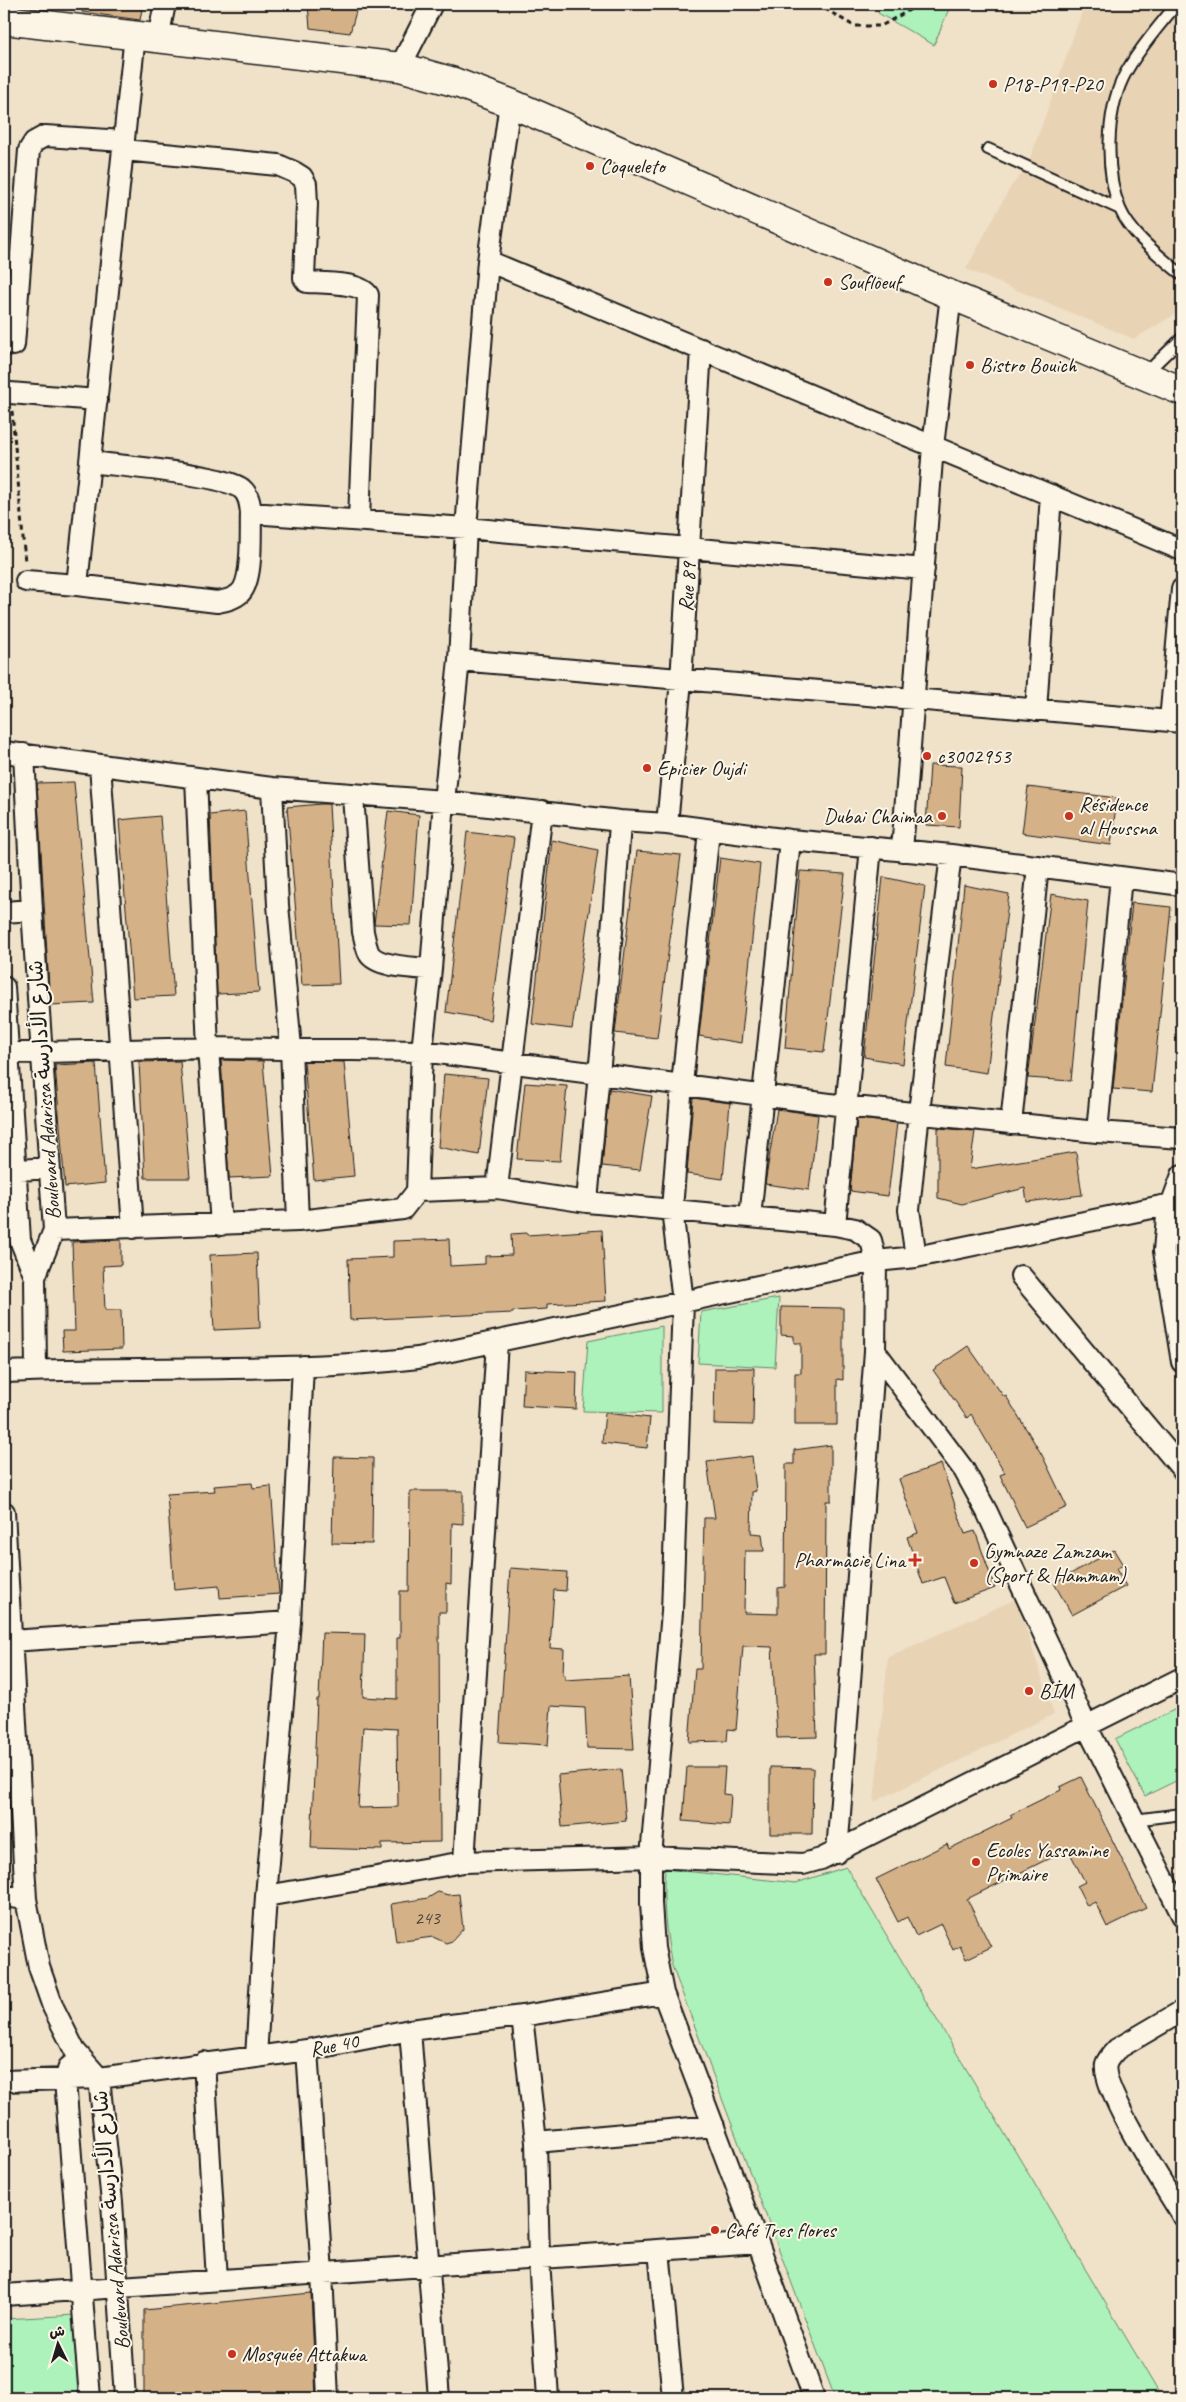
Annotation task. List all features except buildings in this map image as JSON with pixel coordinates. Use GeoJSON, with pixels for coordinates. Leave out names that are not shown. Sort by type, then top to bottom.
{"type":"FeatureCollection","features":[{"type":"Feature","properties":{"kind":"street"},"geometry":{"type":"LineString","coordinates":[[77,585],[124,145],[147,36],[165,4]]}},
{"type":"Feature","properties":{"kind":"street"},"geometry":{"type":"LineString","coordinates":[[400,68],[432,4]]}},
{"type":"Feature","properties":{"kind":"street"},"geometry":{"type":"LineString","coordinates":[[4,20],[400,68],[454,82],[510,103],[951,295],[1182,391]]}},
{"type":"Feature","properties":{"kind":"street"},"geometry":{"type":"LineString","coordinates":[[54,1230],[298,1221],[403,1209],[417,1190],[422,1051],[431,969],[444,801],[459,660],[466,528],[488,261],[510,103]]}},
{"type":"Feature","properties":{"kind":"street"},"geometry":{"type":"LineString","coordinates":[[14,345],[29,150],[34,142],[45,136],[278,165],[302,177],[306,184],[307,204],[304,278],[307,282],[357,286],[365,289],[368,295],[359,520]]}},
{"type":"Feature","properties":{"kind":"street"},"geometry":{"type":"LineString","coordinates":[[488,261],[1182,550]]}},
{"type":"Feature","properties":{"kind":"street"},"geometry":{"type":"LineString","coordinates":[[902,851],[933,446],[951,295]]}},
{"type":"Feature","properties":{"kind":"street","name":"Rue 89"},"geometry":{"type":"LineString","coordinates":[[667,824],[681,681],[701,349]]}},
{"type":"Feature","properties":{"kind":"street"},"geometry":{"type":"LineString","coordinates":[[10,393],[96,400]]}},
{"type":"Feature","properties":{"kind":"street"},"geometry":{"type":"LineString","coordinates":[[26,581],[77,585],[205,602],[227,600],[240,594],[248,581],[252,513],[245,492],[232,484],[203,477],[91,462]]}},
{"type":"Feature","properties":{"kind":"street"},"geometry":{"type":"LineString","coordinates":[[1036,710],[1051,495]]}},
{"type":"Feature","properties":{"kind":"street"},"geometry":{"type":"LineString","coordinates":[[252,513],[466,528],[924,569]]}},
{"type":"Feature","properties":{"kind":"street"},"geometry":{"type":"LineString","coordinates":[[459,660],[681,681],[1176,722],[1182,589]]}},
{"type":"Feature","properties":{"kind":"street"},"geometry":{"type":"LineString","coordinates":[[4,752],[272,788],[353,796],[444,801],[620,821],[667,824],[790,840],[951,854],[1182,885]]}},
{"type":"Feature","properties":{"kind":"street","name":"Boulevard Adarissa شارع الأدارسة"},"geometry":{"type":"LineString","coordinates":[[24,754],[32,910],[54,1230],[35,1277]]}},
{"type":"Feature","properties":{"kind":"street"},"geometry":{"type":"LineString","coordinates":[[100,764],[133,1228]]}},
{"type":"Feature","properties":{"kind":"street"},"geometry":{"type":"LineString","coordinates":[[196,778],[208,1048],[221,1225]]}},
{"type":"Feature","properties":{"kind":"street"},"geometry":{"type":"LineString","coordinates":[[272,788],[278,905],[291,1048],[298,1221]]}},
{"type":"Feature","properties":{"kind":"street"},"geometry":{"type":"LineString","coordinates":[[353,796],[363,932],[368,950],[374,958],[386,963],[431,969]]}},
{"type":"Feature","properties":{"kind":"street"},"geometry":{"type":"LineString","coordinates":[[497,1188],[542,811]]}},
{"type":"Feature","properties":{"kind":"street"},"geometry":{"type":"LineString","coordinates":[[587,1202],[613,937],[620,821]]}},
{"type":"Feature","properties":{"kind":"street"},"geometry":{"type":"LineString","coordinates":[[708,830],[682,1084],[672,1209],[683,1302],[672,1612],[651,1858],[654,1948],[663,1993],[758,2243],[814,2398]]}},
{"type":"Feature","properties":{"kind":"street"},"geometry":{"type":"LineString","coordinates":[[750,1218],[790,840]]}},
{"type":"Feature","properties":{"kind":"street"},"geometry":{"type":"LineString","coordinates":[[835,1225],[871,847]]}},
{"type":"Feature","properties":{"kind":"street"},"geometry":{"type":"LineString","coordinates":[[916,1257],[909,1210],[919,1112],[951,854]]}},
{"type":"Feature","properties":{"kind":"street"},"geometry":{"type":"LineString","coordinates":[[1011,1124],[1038,866]]}},
{"type":"Feature","properties":{"kind":"street"},"geometry":{"type":"LineString","coordinates":[[1097,1132],[1121,877]]}},
{"type":"Feature","properties":{"kind":"street"},"geometry":{"type":"LineString","coordinates":[[4,912],[32,910]]}},
{"type":"Feature","properties":{"kind":"street","name":"Boulevard Adarissa شارع الأدارسة"},"geometry":{"type":"LineString","coordinates":[[4,987],[9,1171],[20,1240],[35,1277]]}},
{"type":"Feature","properties":{"kind":"street"},"geometry":{"type":"LineString","coordinates":[[6,1053],[208,1048],[422,1051],[845,1106],[919,1112],[1011,1124],[1182,1138]]}},
{"type":"Feature","properties":{"kind":"street"},"geometry":{"type":"LineString","coordinates":[[9,1171],[49,1168]]}},
{"type":"Feature","properties":{"kind":"street"},"geometry":{"type":"LineString","coordinates":[[1182,1175],[1167,1216],[1164,1251],[1182,1362]]}},
{"type":"Feature","properties":{"kind":"street"},"geometry":{"type":"LineString","coordinates":[[417,1190],[497,1188],[587,1202],[835,1225],[854,1229],[871,1240],[876,1262],[875,1351],[837,1853]]}},
{"type":"Feature","properties":{"kind":"street"},"geometry":{"type":"LineString","coordinates":[[4,1372],[303,1366],[374,1363],[418,1358],[876,1262],[916,1257],[1171,1204]]}},
{"type":"Feature","properties":{"kind":"street"},"geometry":{"type":"LineString","coordinates":[[1021,1276],[1182,1469]]}},
{"type":"Feature","properties":{"kind":"street"},"geometry":{"type":"LineString","coordinates":[[35,1277],[36,1370]]}},
{"type":"Feature","properties":{"kind":"street"},"geometry":{"type":"LineString","coordinates":[[464,1862],[497,1342]]}},
{"type":"Feature","properties":{"kind":"street"},"geometry":{"type":"LineString","coordinates":[[875,1351],[964,1470],[987,1512],[1086,1725],[1182,1915]]}},
{"type":"Feature","properties":{"kind":"street"},"geometry":{"type":"LineString","coordinates":[[256,2057],[266,1896],[290,1622],[303,1366]]}},
{"type":"Feature","properties":{"kind":"street","name":"Boulevard Adarissa شارع الأدارسة"},"geometry":{"type":"LineString","coordinates":[[4,1512],[26,1899],[38,1967],[53,2007],[75,2051],[99,2078],[119,2287],[125,2398]]}},
{"type":"Feature","properties":{"kind":"street"},"geometry":{"type":"LineString","coordinates":[[10,1641],[290,1622]]}},
{"type":"Feature","properties":{"kind":"street"},"geometry":{"type":"LineString","coordinates":[[266,1896],[464,1862],[651,1858],[803,1864],[837,1853],[1086,1725],[1182,1678]]}},
{"type":"Feature","properties":{"kind":"street"},"geometry":{"type":"LineString","coordinates":[[4,1896],[26,1899]]}},
{"type":"Feature","properties":{"kind":"street","name":"Rue 40"},"geometry":{"type":"LineString","coordinates":[[4,2081],[99,2078],[204,2062],[307,2050],[410,2030],[522,2016],[663,1993]]}},
{"type":"Feature","properties":{"kind":"street"},"geometry":{"type":"LineString","coordinates":[[1182,2011],[1117,2049],[1110,2056],[1106,2065],[1108,2085],[1182,2215]]}},
{"type":"Feature","properties":{"kind":"street"},"geometry":{"type":"LineString","coordinates":[[522,2016],[536,2142],[539,2259],[548,2398]]}},
{"type":"Feature","properties":{"kind":"street"},"geometry":{"type":"LineString","coordinates":[[410,2030],[439,2398]]}},
{"type":"Feature","properties":{"kind":"street"},"geometry":{"type":"LineString","coordinates":[[307,2050],[322,2273],[328,2398]]}},
{"type":"Feature","properties":{"kind":"street","name":"Boulevard Adarissa شارع الأدارسة"},"geometry":{"type":"LineString","coordinates":[[75,2051],[64,2080],[90,2398]]}},
{"type":"Feature","properties":{"kind":"street"},"geometry":{"type":"LineString","coordinates":[[204,2062],[217,2280]]}},
{"type":"Feature","properties":{"kind":"street"},"geometry":{"type":"LineString","coordinates":[[536,2142],[714,2126]]}},
{"type":"Feature","properties":{"kind":"street"},"geometry":{"type":"LineString","coordinates":[[4,2295],[758,2243]]}},
{"type":"Feature","properties":{"kind":"street"},"geometry":{"type":"LineString","coordinates":[[659,2250],[673,2398]]}},
{"type":"Feature","properties":{"kind":"lane"},"geometry":{"type":"LineString","coordinates":[[1176,4],[1123,78],[1109,126],[1110,162],[1120,209],[1134,230],[1182,275]]}},
{"type":"Feature","properties":{"kind":"lane"},"geometry":{"type":"LineString","coordinates":[[988,149],[1120,209]]}},
{"type":"Feature","properties":{"kind":"lane"},"geometry":{"type":"LineString","coordinates":[[1144,375],[1182,338]]}},
{"type":"Feature","properties":{"kind":"lane"},"geometry":{"type":"LineString","coordinates":[[1134,1820],[1182,1814]]}},
{"type":"Feature","properties":{"kind":"path"},"geometry":{"type":"LineString","coordinates":[[816,4],[854,26],[881,26],[920,4]]}},
{"type":"Feature","properties":{"kind":"path"},"geometry":{"type":"LineString","coordinates":[[10,393],[26,581]]}},
{"type":"Feature","properties":{"kind":"shaded area"},"geometry":{"type":"Polygon","coordinates":[[[1085,4],[1182,4],[1182,310],[1134,339],[966,269],[1010,188],[1027,167],[1085,4]]]}},
{"type":"Feature","properties":{"kind":"shaded area"},"geometry":{"type":"Polygon","coordinates":[[[1016,1599],[1054,1714],[874,1802],[888,1657],[1016,1599]]]}},
{"type":"Feature","properties":{"kind":"green space"},"geometry":{"type":"Polygon","coordinates":[[[881,4],[951,4],[934,45],[878,13],[881,4]]]}},
{"type":"Feature","properties":{"kind":"green space"},"geometry":{"type":"Polygon","coordinates":[[[779,1298],[775,1367],[698,1363],[701,1312],[779,1298]]]}},
{"type":"Feature","properties":{"kind":"green space"},"geometry":{"type":"Polygon","coordinates":[[[662,1326],[662,1413],[583,1411],[588,1341],[662,1326]]]}},
{"type":"Feature","properties":{"kind":"green space"},"geometry":{"type":"Polygon","coordinates":[[[1182,1706],[1182,1778],[1145,1796],[1115,1739],[1182,1706]]]}},
{"type":"Feature","properties":{"kind":"green space"},"geometry":{"type":"Polygon","coordinates":[[[846,1867],[1162,2398],[835,2398],[672,1966],[665,1918],[664,1882],[665,1869],[796,1883],[846,1867]]]}},
{"type":"Feature","properties":{"kind":"green space"},"geometry":{"type":"Polygon","coordinates":[[[76,2315],[80,2398],[4,2398],[4,2319],[76,2315]]]}},
{"type":"Feature","properties":{"kind":"place","name":"P18-P19-P20"},"geometry":{"type":"Point","coordinates":[993,84]}},
{"type":"Feature","properties":{"kind":"place","name":"Coqueleto"},"geometry":{"type":"Point","coordinates":[590,166]}},
{"type":"Feature","properties":{"kind":"place","name":"Soufloeuf"},"geometry":{"type":"Point","coordinates":[828,282]}},
{"type":"Feature","properties":{"kind":"place","name":"Bistro Bouich"},"geometry":{"type":"Point","coordinates":[970,365]}},
{"type":"Feature","properties":{"kind":"place","name":"c3002953"},"geometry":{"type":"Point","coordinates":[927,756]}},
{"type":"Feature","properties":{"kind":"place","name":"Epicier Oujdi"},"geometry":{"type":"Point","coordinates":[647,768]}},
{"type":"Feature","properties":{"kind":"place","name":"Dubai Chaimaa"},"geometry":{"type":"Point","coordinates":[942,816]}},
{"type":"Feature","properties":{"kind":"place","name":"Résidence al Houssna"},"geometry":{"type":"Point","coordinates":[1069,816]}},
{"type":"Feature","properties":{"kind":"place","name":"Pharmacie Lina"},"geometry":{"type":"Point","coordinates":[915,1560]}},
{"type":"Feature","properties":{"kind":"place","name":"Gymnaze Zamzam (Sport & Hammam)"},"geometry":{"type":"Point","coordinates":[974,1563]}},
{"type":"Feature","properties":{"kind":"place","name":"BİM"},"geometry":{"type":"Point","coordinates":[1029,1691]}},
{"type":"Feature","properties":{"kind":"place","name":"Ecoles Yassamine Primaire"},"geometry":{"type":"Point","coordinates":[976,1862]}},
{"type":"Feature","properties":{"kind":"place","name":"Café Tres flores"},"geometry":{"type":"Point","coordinates":[715,2230]}},
{"type":"Feature","properties":{"kind":"place","name":"Mosquée Attakwa"},"geometry":{"type":"Point","coordinates":[232,2354]}}]}
